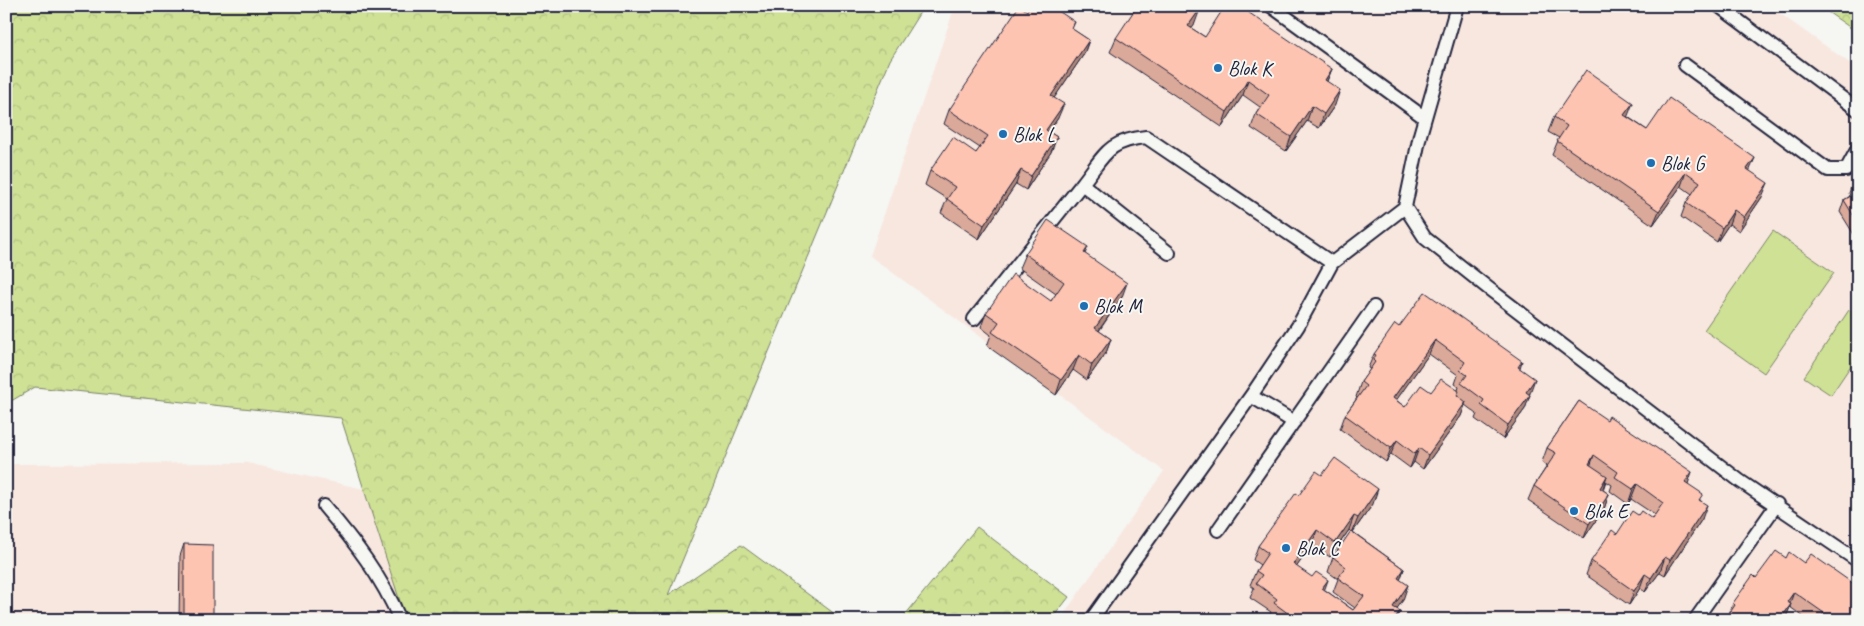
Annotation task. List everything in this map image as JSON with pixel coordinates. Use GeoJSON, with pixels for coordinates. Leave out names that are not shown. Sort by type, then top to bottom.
{"type":"FeatureCollection","features":[{"type":"Feature","properties":{"kind":"lane"},"geometry":{"type":"LineString","coordinates":[[1271,6],[1425,118]]}},
{"type":"Feature","properties":{"kind":"lane"},"geometry":{"type":"LineString","coordinates":[[1091,620],[1251,396],[1298,326],[1332,263],[1405,207],[1425,118],[1457,6]]}},
{"type":"Feature","properties":{"kind":"lane"},"geometry":{"type":"LineString","coordinates":[[1719,6],[1858,110]]}},
{"type":"Feature","properties":{"kind":"lane"},"geometry":{"type":"LineString","coordinates":[[1685,65],[1828,170],[1846,170],[1858,148]]}},
{"type":"Feature","properties":{"kind":"lane"},"geometry":{"type":"LineString","coordinates":[[974,319],[1112,147],[1126,139],[1146,137],[1332,263]]}},
{"type":"Feature","properties":{"kind":"lane"},"geometry":{"type":"LineString","coordinates":[[1082,184],[1169,253]]}},
{"type":"Feature","properties":{"kind":"lane"},"geometry":{"type":"LineString","coordinates":[[1405,207],[1425,238],[1740,481],[1777,504],[1858,561]]}},
{"type":"Feature","properties":{"kind":"lane"},"geometry":{"type":"LineString","coordinates":[[1218,530],[1374,307]]}},
{"type":"Feature","properties":{"kind":"lane"},"geometry":{"type":"LineString","coordinates":[[1251,396],[1294,422]]}},
{"type":"Feature","properties":{"kind":"lane"},"geometry":{"type":"LineString","coordinates":[[1695,620],[1777,504]]}},
{"type":"Feature","properties":{"kind":"lane"},"geometry":{"type":"LineString","coordinates":[[324,506],[357,545],[392,600],[400,620]]}},
{"type":"Feature","properties":{"kind":"shaded area"},"geometry":{"type":"Polygon","coordinates":[[[955,6],[1769,6],[1858,69],[1858,620],[1060,620],[1164,471],[870,256],[955,6]]]}},
{"type":"Feature","properties":{"kind":"shaded area"},"geometry":{"type":"Polygon","coordinates":[[[247,463],[440,506],[477,620],[6,620],[6,464],[247,463]]]}},
{"type":"Feature","properties":{"kind":"green space"},"geometry":{"type":"Polygon","coordinates":[[[6,6],[924,6],[890,60],[668,595],[741,545],[843,620],[406,620],[341,418],[35,387],[6,404],[6,6]]]}},
{"type":"Feature","properties":{"kind":"green space"},"geometry":{"type":"Polygon","coordinates":[[[1819,6],[1858,6],[1858,33],[1819,6]]]}},
{"type":"Feature","properties":{"kind":"green space"},"geometry":{"type":"Polygon","coordinates":[[[1773,231],[1834,273],[1764,373],[1704,330],[1773,231]]]}},
{"type":"Feature","properties":{"kind":"green space"},"geometry":{"type":"Polygon","coordinates":[[[1849,310],[1858,316],[1858,355],[1831,395],[1804,377],[1849,310]]]}},
{"type":"Feature","properties":{"kind":"green space"},"geometry":{"type":"Polygon","coordinates":[[[977,527],[1069,597],[1051,620],[901,620],[977,527]]]}},
{"type":"Feature","properties":{"kind":"building","name":"Blok L"},"geometry":{"type":"Polygon","coordinates":[[[1019,6],[1027,11],[1030,6],[1051,6],[1075,22],[1071,28],[1089,40],[1051,96],[1064,104],[1046,130],[1057,137],[1031,176],[1021,170],[984,225],[947,199],[955,187],[930,171],[953,137],[976,153],[988,136],[949,110],[1019,6]]]}},
{"type":"Feature","properties":{"kind":"building","name":"Blok K"},"geometry":{"type":"Polygon","coordinates":[[[1137,6],[1196,6],[1200,9],[1188,26],[1205,37],[1225,6],[1239,6],[1332,69],[1325,80],[1340,90],[1324,114],[1312,106],[1291,137],[1256,114],[1269,95],[1248,80],[1227,112],[1116,38],[1137,6]]]}},
{"type":"Feature","properties":{"kind":"building","name":"Blok G"},"geometry":{"type":"Polygon","coordinates":[[[1586,70],[1633,103],[1624,115],[1647,130],[1669,98],[1755,158],[1747,169],[1768,183],[1744,217],[1734,210],[1722,228],[1686,203],[1700,182],[1686,172],[1659,211],[1557,141],[1567,126],[1554,117],[1586,70]]]}},
{"type":"Feature","properties":{"kind":"building"},"geometry":{"type":"Polygon","coordinates":[[[1858,179],[1858,190],[1853,182],[1858,179]]]}},
{"type":"Feature","properties":{"kind":"building"},"geometry":{"type":"Polygon","coordinates":[[[1858,192],[1858,223],[1844,200],[1858,192]]]}},
{"type":"Feature","properties":{"kind":"building","name":"Blok M"},"geometry":{"type":"Polygon","coordinates":[[[1048,220],[1088,247],[1084,253],[1127,283],[1095,328],[1111,339],[1092,365],[1079,355],[1061,380],[992,332],[999,322],[986,313],[1013,274],[1051,301],[1064,282],[1025,254],[1048,220]]]}},
{"type":"Feature","properties":{"kind":"building"},"geometry":{"type":"Polygon","coordinates":[[[1425,292],[1522,361],[1518,367],[1535,379],[1526,392],[1530,395],[1508,425],[1481,405],[1484,400],[1461,383],[1467,375],[1460,370],[1465,362],[1435,340],[1393,398],[1405,407],[1421,385],[1431,392],[1441,379],[1459,391],[1457,395],[1466,402],[1428,455],[1419,448],[1415,454],[1397,440],[1391,448],[1345,415],[1366,386],[1361,382],[1375,362],[1373,360],[1376,355],[1374,354],[1395,324],[1399,327],[1425,292]]]}},
{"type":"Feature","properties":{"kind":"building","name":"Blok E"},"geometry":{"type":"Polygon","coordinates":[[[1579,401],[1607,420],[1609,416],[1692,472],[1685,482],[1703,494],[1699,500],[1707,505],[1670,560],[1665,557],[1651,578],[1645,574],[1634,591],[1591,561],[1612,530],[1617,534],[1632,511],[1638,515],[1641,511],[1652,519],[1663,503],[1637,484],[1633,489],[1615,477],[1618,472],[1594,455],[1589,464],[1607,476],[1600,488],[1609,494],[1589,524],[1534,486],[1556,453],[1547,448],[1579,401]]]}},
{"type":"Feature","properties":{"kind":"building"},"geometry":{"type":"Polygon","coordinates":[[[1335,458],[1378,489],[1358,518],[1354,516],[1335,543],[1317,530],[1293,564],[1312,577],[1316,572],[1328,580],[1322,588],[1353,610],[1364,596],[1338,578],[1346,567],[1333,557],[1351,531],[1404,569],[1398,578],[1408,585],[1393,607],[1400,611],[1393,620],[1297,620],[1274,603],[1277,599],[1256,583],[1262,575],[1256,571],[1268,553],[1258,546],[1296,493],[1299,495],[1316,471],[1322,475],[1335,458]]]}},
{"type":"Feature","properties":{"kind":"building"},"geometry":{"type":"Polygon","coordinates":[[[184,544],[213,545],[213,620],[184,620],[184,544]]]}},
{"type":"Feature","properties":{"kind":"building"},"geometry":{"type":"Polygon","coordinates":[[[1776,551],[1786,558],[1789,552],[1804,563],[1811,554],[1858,587],[1858,620],[1819,620],[1824,613],[1794,592],[1787,602],[1791,604],[1780,620],[1725,620],[1735,605],[1733,603],[1753,575],[1756,578],[1776,551]]]}},
{"type":"Feature","properties":{"kind":"building"},"geometry":{"type":"Polygon","coordinates":[[[1466,614],[1475,620],[1463,620],[1466,614]]]}},
{"type":"Feature","properties":{"kind":"building"},"geometry":{"type":"Polygon","coordinates":[[[1453,616],[1459,620],[1451,620],[1453,616]]]}},
{"type":"Feature","properties":{"kind":"place","name":"Blok K"},"geometry":{"type":"Point","coordinates":[1218,68]}},
{"type":"Feature","properties":{"kind":"place","name":"Blok L"},"geometry":{"type":"Point","coordinates":[1003,134]}},
{"type":"Feature","properties":{"kind":"place","name":"Blok G"},"geometry":{"type":"Point","coordinates":[1651,163]}},
{"type":"Feature","properties":{"kind":"place","name":"Blok M"},"geometry":{"type":"Point","coordinates":[1084,306]}},
{"type":"Feature","properties":{"kind":"place","name":"Blok E"},"geometry":{"type":"Point","coordinates":[1574,511]}},
{"type":"Feature","properties":{"kind":"place","name":"Blok C"},"geometry":{"type":"Point","coordinates":[1286,548]}}]}
